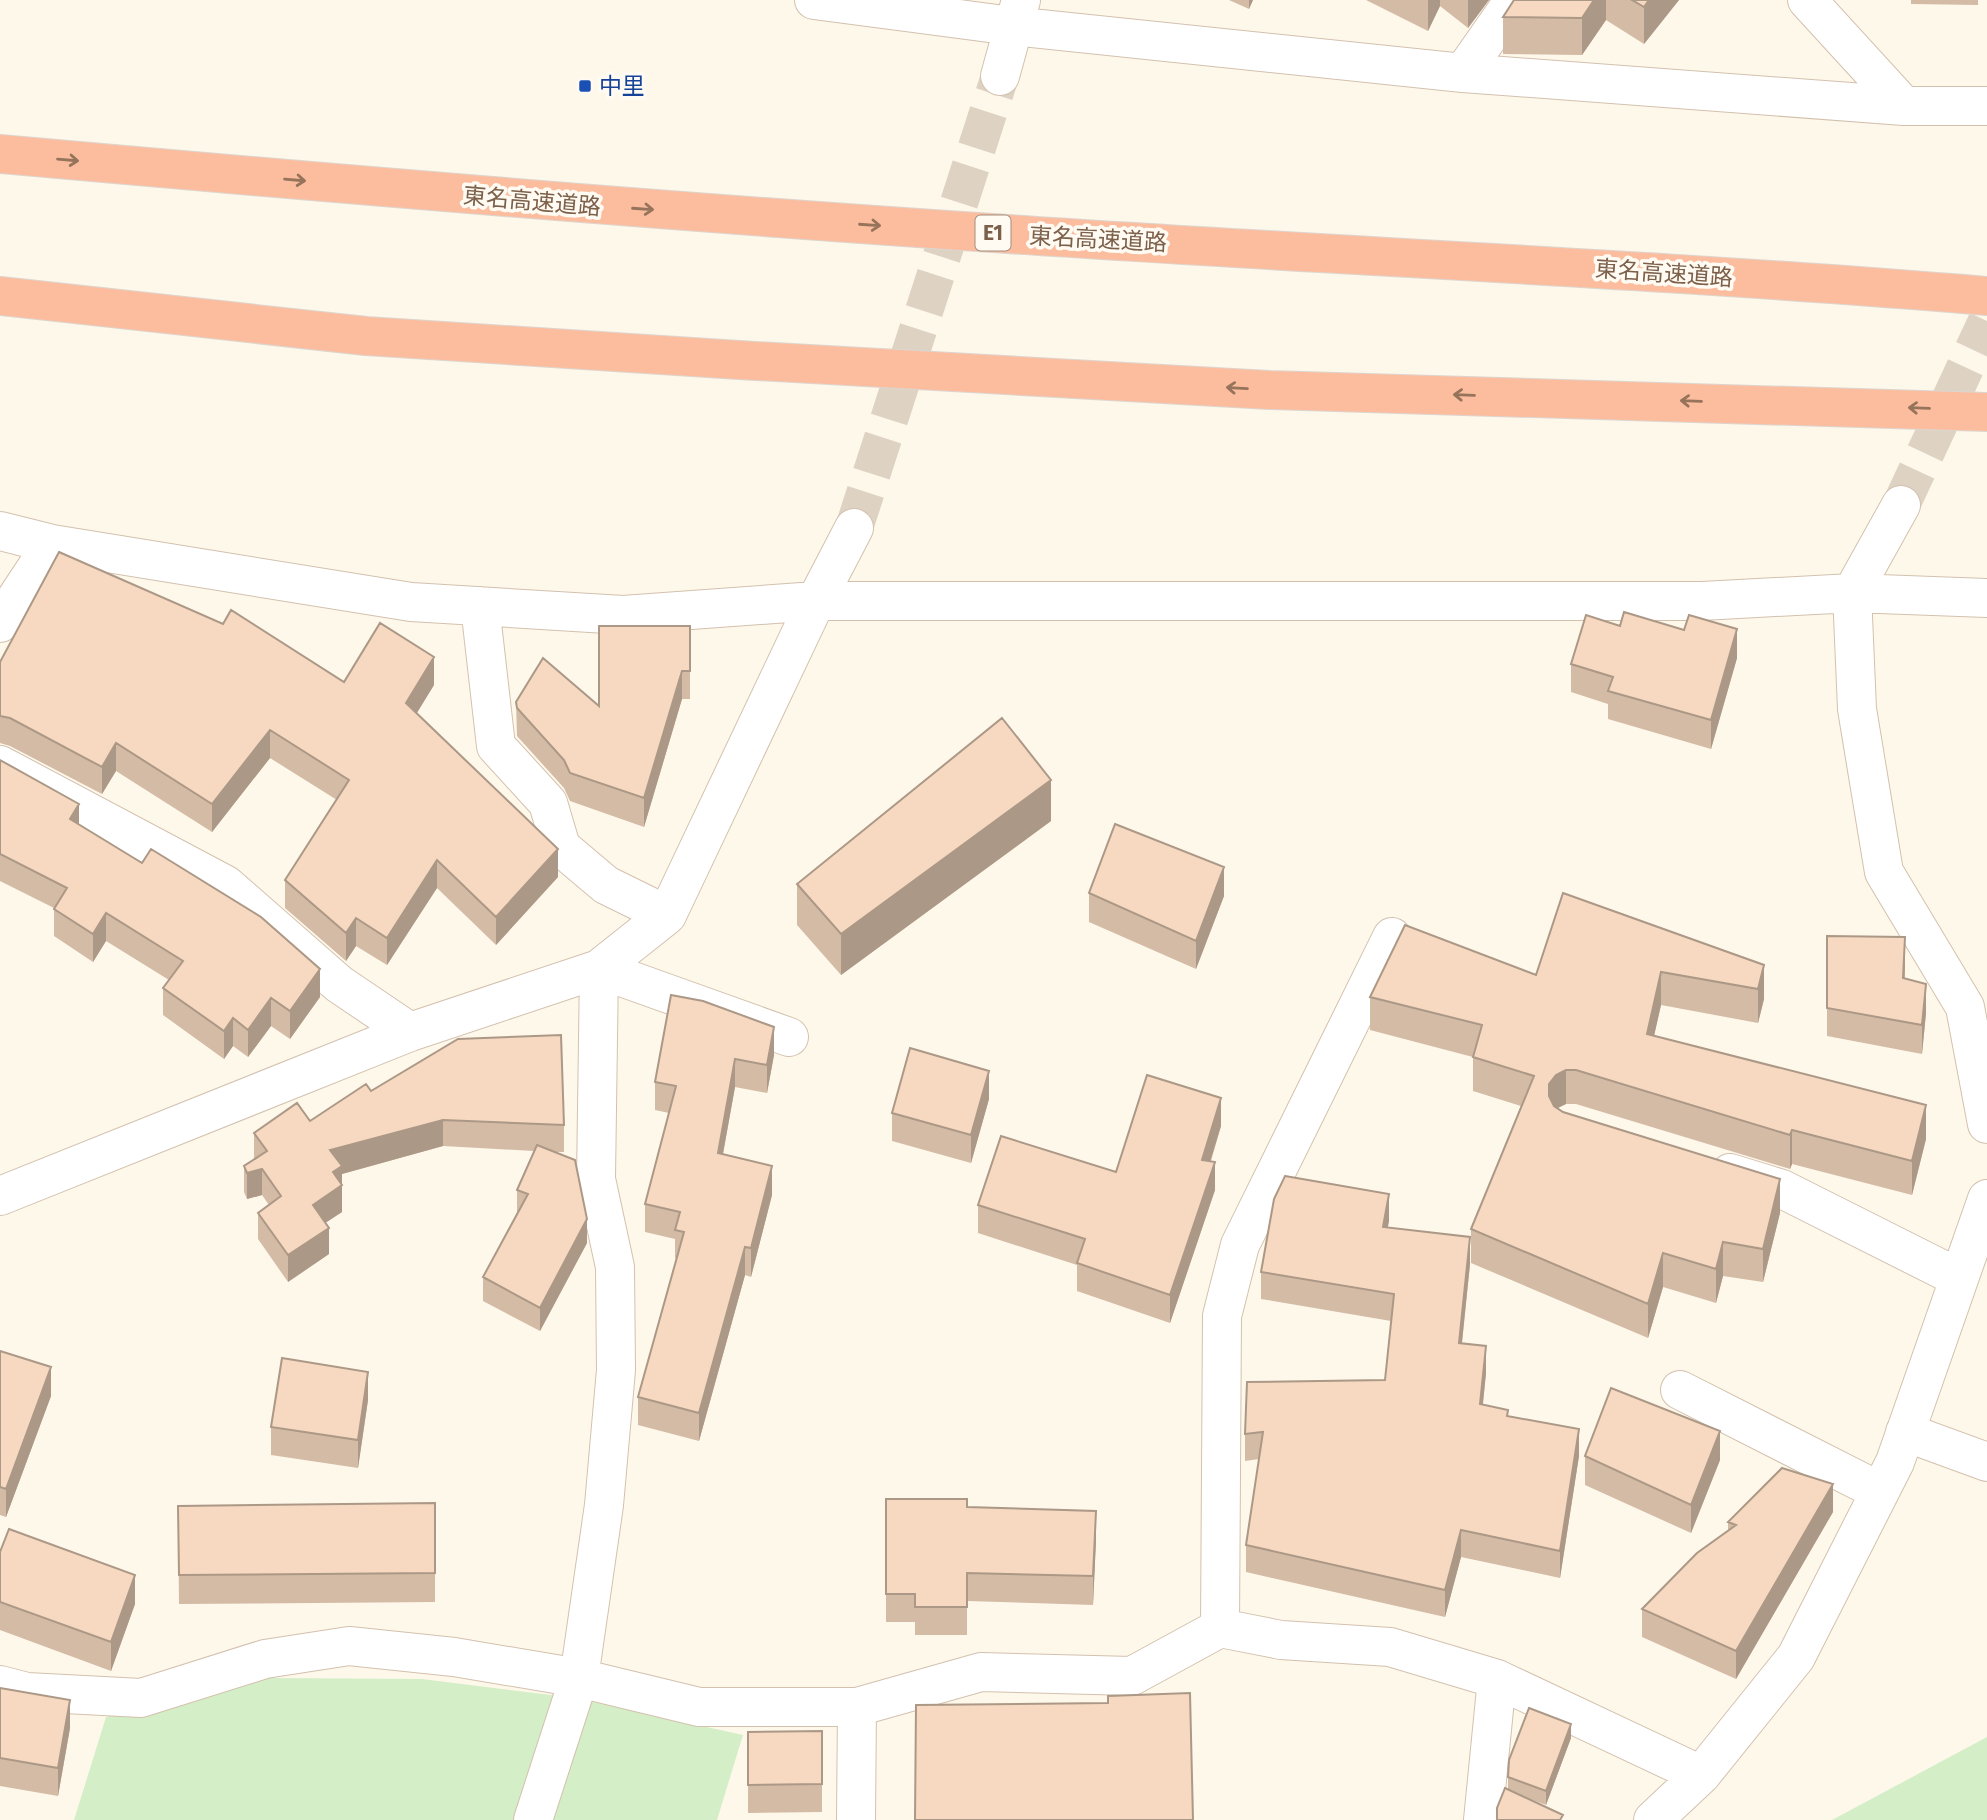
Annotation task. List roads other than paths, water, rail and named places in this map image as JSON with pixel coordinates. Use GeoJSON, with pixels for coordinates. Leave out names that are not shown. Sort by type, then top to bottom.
{"type":"FeatureCollection","features":[{"type":"Feature","properties":{"kind":"highway","name":"東名高速道路"},"geometry":{"type":"LineString","coordinates":[[0,154],[555,203],[1028,236],[1447,258],[1987,296]]}},
{"type":"Feature","properties":{"kind":"highway"},"geometry":{"type":"LineString","coordinates":[[0,296],[366,336],[753,361],[1269,390],[1987,412]]}},
{"type":"Feature","properties":{"kind":"street"},"geometry":{"type":"LineString","coordinates":[[814,0],[1017,13],[1463,73],[1904,106],[1987,106]]}},
{"type":"Feature","properties":{"kind":"street"},"geometry":{"type":"LineString","coordinates":[[1463,73],[1514,0]]}},
{"type":"Feature","properties":{"kind":"street"},"geometry":{"type":"LineString","coordinates":[[1807,0],[1904,106]]}},
{"type":"Feature","properties":{"kind":"street"},"geometry":{"type":"LineString","coordinates":[[1000,76],[1017,13]]}},
{"type":"Feature","properties":{"kind":"street"},"geometry":{"type":"LineString","coordinates":[[1901,505],[1852,593],[1857,709],[1884,872],[1969,986],[1965,1007],[1987,1124]]}},
{"type":"Feature","properties":{"kind":"street"},"geometry":{"type":"LineString","coordinates":[[0,1196],[410,1032],[600,969],[667,915],[816,601],[854,528]]}},
{"type":"Feature","properties":{"kind":"street"},"geometry":{"type":"LineString","coordinates":[[0,531],[52,544],[411,602],[623,615],[816,601],[1702,601],[1852,593],[1987,598]]}},
{"type":"Feature","properties":{"kind":"street"},"geometry":{"type":"LineString","coordinates":[[0,623],[52,544]]}},
{"type":"Feature","properties":{"kind":"street"},"geometry":{"type":"LineString","coordinates":[[480,606],[496,746],[548,803],[561,847],[606,885],[667,915]]}},
{"type":"Feature","properties":{"kind":"street"},"geometry":{"type":"LineString","coordinates":[[0,765],[226,885],[339,984],[410,1032]]}},
{"type":"Feature","properties":{"kind":"street"},"geometry":{"type":"LineString","coordinates":[[1220,1628],[1222,1316],[1240,1245],[1392,937]]}},
{"type":"Feature","properties":{"kind":"street"},"geometry":{"type":"LineString","coordinates":[[600,969],[789,1037]]}},
{"type":"Feature","properties":{"kind":"street"},"geometry":{"type":"LineString","coordinates":[[533,1820],[579,1678],[604,1505],[616,1370],[615,1267],[596,1179],[600,969]]}},
{"type":"Feature","properties":{"kind":"street"},"geometry":{"type":"LineString","coordinates":[[1703,1165],[1782,1189],[1959,1278]]}},
{"type":"Feature","properties":{"kind":"street"},"geometry":{"type":"LineString","coordinates":[[1653,1820],[1701,1775],[1796,1657],[1895,1462],[1987,1199]]}},
{"type":"Feature","properties":{"kind":"street"},"geometry":{"type":"LineString","coordinates":[[1680,1390],[1879,1491]]}},
{"type":"Feature","properties":{"kind":"street"},"geometry":{"type":"LineString","coordinates":[[1905,1432],[1987,1462]]}},
{"type":"Feature","properties":{"kind":"street"},"geometry":{"type":"LineString","coordinates":[[0,1685],[27,1692],[141,1698],[265,1658],[349,1646],[454,1657],[579,1678],[699,1707],[857,1707],[981,1672],[1132,1676],[1220,1628],[1281,1640],[1390,1647],[1497,1679],[1701,1775]]}},
{"type":"Feature","properties":{"kind":"street"},"geometry":{"type":"LineString","coordinates":[[1483,1820],[1497,1679]]}},
{"type":"Feature","properties":{"kind":"street"},"geometry":{"type":"LineString","coordinates":[[856,1820],[857,1707]]}},
{"type":"Feature","properties":{"kind":"tunnel"},"geometry":{"type":"LineString","coordinates":[[854,528],[1000,76]]}},
{"type":"Feature","properties":{"kind":"tunnel"},"geometry":{"type":"LineString","coordinates":[[1901,505],[1987,321]]}},
{"type":"Feature","properties":{"kind":"place","name":"中里"},"geometry":{"type":"Point","coordinates":[585,86]}}]}
